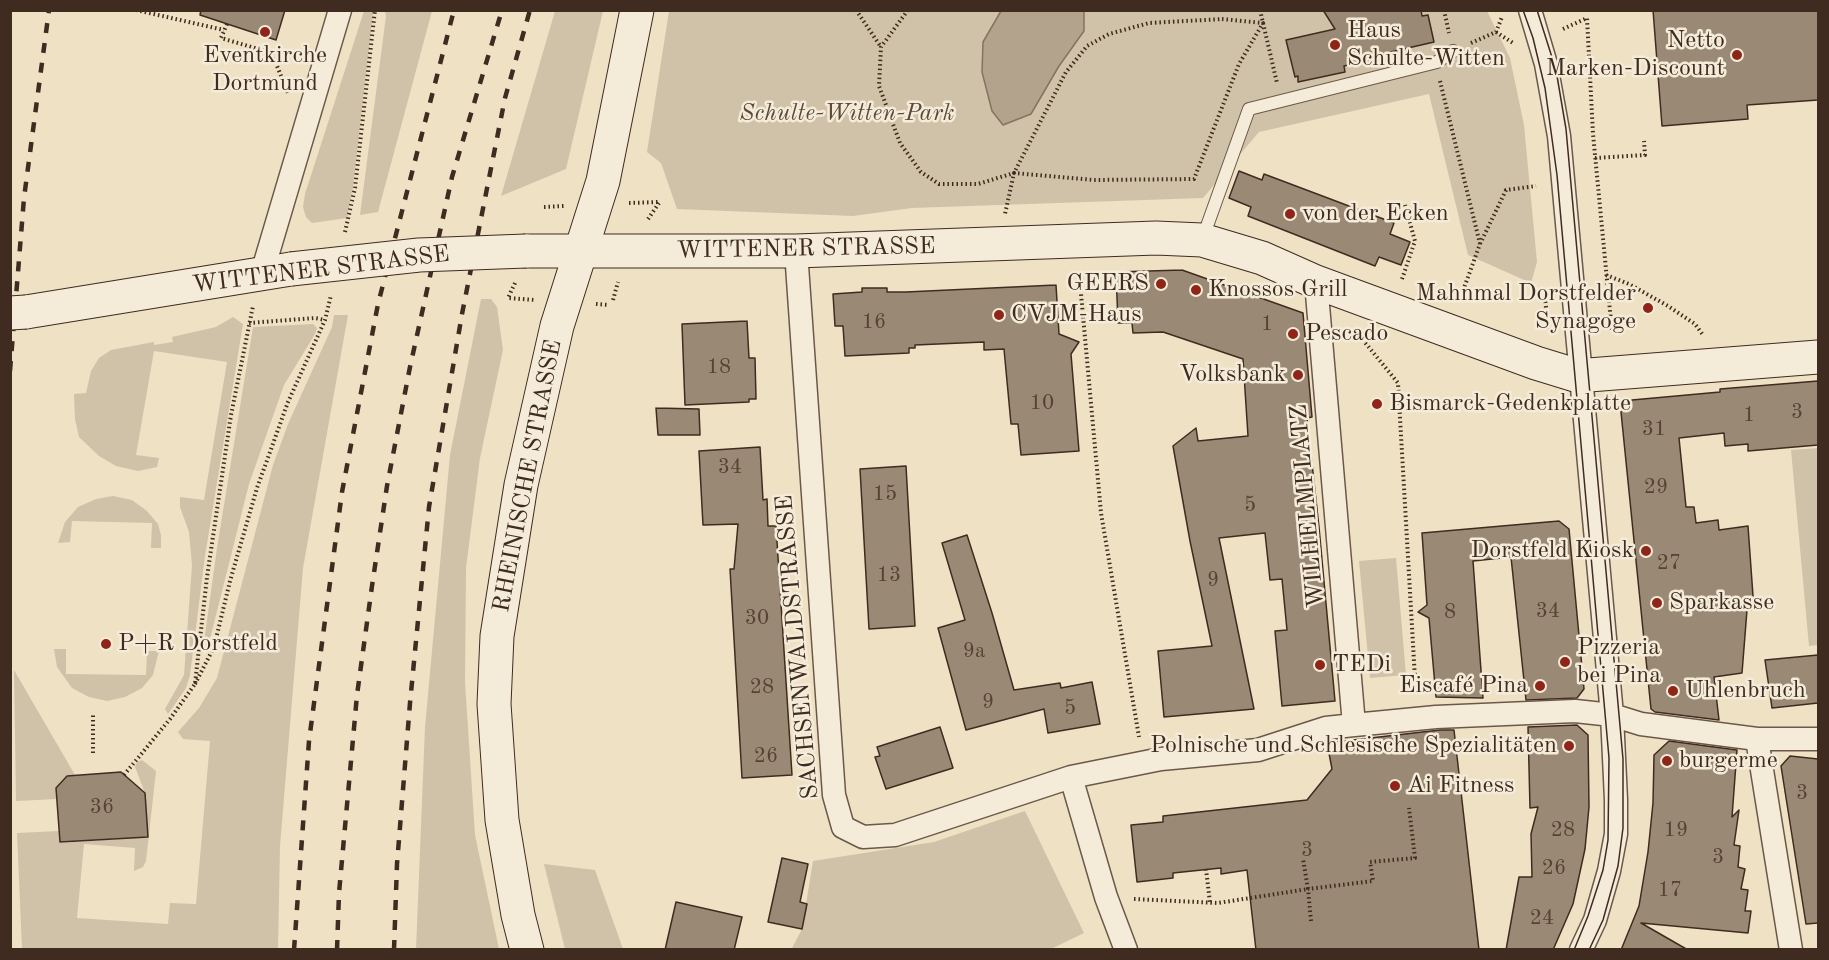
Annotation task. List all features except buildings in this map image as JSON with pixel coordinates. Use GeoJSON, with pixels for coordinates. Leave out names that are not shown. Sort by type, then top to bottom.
{"type":"FeatureCollection","features":[{"type":"Feature","properties":{"kind":"main road","name":"RHEINISCHE STRASSE"},"geometry":{"type":"LineString","coordinates":[[527,950],[518,915],[502,820],[494,704],[497,636],[521,486],[556,327],[603,181],[637,10]]}},
{"type":"Feature","properties":{"kind":"main road","name":"WITTENER STRASSE"},"geometry":{"type":"LineString","coordinates":[[18,312],[277,271],[419,255],[526,251],[796,251],[1156,238],[1202,240],[1262,258],[1316,282],[1536,363],[1581,375],[1818,357]]}},
{"type":"Feature","properties":{"kind":"street"},"geometry":{"type":"LineString","coordinates":[[277,271],[340,10]]}},
{"type":"Feature","properties":{"kind":"street"},"geometry":{"type":"LineString","coordinates":[[1530,10],[1546,64],[1557,125],[1612,715],[1616,834],[1609,871],[1595,920],[1581,950]]}},
{"type":"Feature","properties":{"kind":"street","name":"SACHSENWALDSTRASSE"},"geometry":{"type":"LineString","coordinates":[[796,251],[834,795],[843,827],[863,837],[895,835],[1071,777],[1143,762],[1258,750],[1326,728],[1354,725],[1436,717],[1575,711],[1612,715],[1641,724],[1757,739],[1818,739]]}},
{"type":"Feature","properties":{"kind":"street","name":"WILHELMPLATZ"},"geometry":{"type":"LineString","coordinates":[[1316,282],[1354,725]]}},
{"type":"Feature","properties":{"kind":"street"},"geometry":{"type":"LineString","coordinates":[[1757,739],[1791,950]]}},
{"type":"Feature","properties":{"kind":"street"},"geometry":{"type":"LineString","coordinates":[[1071,777],[1106,897],[1126,950]]}},
{"type":"Feature","properties":{"kind":"lane"},"geometry":{"type":"LineString","coordinates":[[1202,240],[1250,108],[1437,62],[1453,51]]}},
{"type":"Feature","properties":{"kind":"path"},"geometry":{"type":"LineString","coordinates":[[136,10],[224,30]]}},
{"type":"Feature","properties":{"kind":"path"},"geometry":{"type":"LineString","coordinates":[[343,243],[355,188],[375,10]]}},
{"type":"Feature","properties":{"kind":"path"},"geometry":{"type":"LineString","coordinates":[[856,10],[881,47]]}},
{"type":"Feature","properties":{"kind":"path"},"geometry":{"type":"LineString","coordinates":[[908,10],[881,47],[879,87],[900,142],[921,172],[939,184],[978,184],[1014,173],[1094,180],[1194,179],[1239,64],[1263,23]]}},
{"type":"Feature","properties":{"kind":"path"},"geometry":{"type":"LineString","coordinates":[[1260,10],[1281,101]]}},
{"type":"Feature","properties":{"kind":"path"},"geometry":{"type":"LineString","coordinates":[[1444,10],[1448,28]]}},
{"type":"Feature","properties":{"kind":"path"},"geometry":{"type":"LineString","coordinates":[[1453,51],[1496,32],[1502,17]]}},
{"type":"Feature","properties":{"kind":"path"},"geometry":{"type":"LineString","coordinates":[[1560,30],[1587,18],[1595,158],[1612,332]]}},
{"type":"Feature","properties":{"kind":"path"},"geometry":{"type":"LineString","coordinates":[[1008,202],[1014,173],[1066,72],[1087,46],[1109,34],[1149,23],[1222,19],[1263,23]]}},
{"type":"Feature","properties":{"kind":"path"},"geometry":{"type":"LineString","coordinates":[[227,24],[221,38],[265,51],[275,61],[284,80]]}},
{"type":"Feature","properties":{"kind":"path"},"geometry":{"type":"LineString","coordinates":[[1496,32],[1513,43]]}},
{"type":"Feature","properties":{"kind":"path"},"geometry":{"type":"LineString","coordinates":[[1442,91],[1480,244]]}},
{"type":"Feature","properties":{"kind":"path"},"geometry":{"type":"LineString","coordinates":[[1595,158],[1645,155],[1644,141]]}},
{"type":"Feature","properties":{"kind":"path"},"geometry":{"type":"LineString","coordinates":[[1460,299],[1480,244],[1506,190],[1536,186]]}},
{"type":"Feature","properties":{"kind":"path"},"geometry":{"type":"LineString","coordinates":[[642,203],[659,202],[652,214]]}},
{"type":"Feature","properties":{"kind":"path"},"geometry":{"type":"LineString","coordinates":[[1402,279],[1415,242],[1405,205]]}},
{"type":"Feature","properties":{"kind":"path"},"geometry":{"type":"LineString","coordinates":[[544,207],[555,207]]}},
{"type":"Feature","properties":{"kind":"path"},"geometry":{"type":"LineString","coordinates":[[1076,242],[1101,513],[1143,762]]}},
{"type":"Feature","properties":{"kind":"path"},"geometry":{"type":"LineString","coordinates":[[195,684],[207,577],[231,415],[249,323],[277,271]]}},
{"type":"Feature","properties":{"kind":"path"},"geometry":{"type":"LineString","coordinates":[[1606,275],[1629,284],[1695,324]]}},
{"type":"Feature","properties":{"kind":"path"},"geometry":{"type":"LineString","coordinates":[[124,775],[195,684],[214,647],[257,488],[288,402],[325,321],[333,287]]}},
{"type":"Feature","properties":{"kind":"path"},"geometry":{"type":"LineString","coordinates":[[613,300],[616,289]]}},
{"type":"Feature","properties":{"kind":"path"},"geometry":{"type":"LineString","coordinates":[[510,293],[508,298],[516,298]]}},
{"type":"Feature","properties":{"kind":"path"},"geometry":{"type":"LineString","coordinates":[[598,305],[609,305]]}},
{"type":"Feature","properties":{"kind":"path"},"geometry":{"type":"LineString","coordinates":[[249,323],[315,318],[325,321]]}},
{"type":"Feature","properties":{"kind":"path"},"geometry":{"type":"LineString","coordinates":[[1347,321],[1398,383],[1415,680],[1436,717]]}},
{"type":"Feature","properties":{"kind":"path"},"geometry":{"type":"LineString","coordinates":[[93,714],[93,753]]}},
{"type":"Feature","properties":{"kind":"path"},"geometry":{"type":"LineString","coordinates":[[1106,897],[1210,903],[1251,900],[1373,881],[1370,862],[1415,858],[1409,808]]}},
{"type":"Feature","properties":{"kind":"path"},"geometry":{"type":"LineString","coordinates":[[1303,859],[1311,921]]}},
{"type":"Feature","properties":{"kind":"path"},"geometry":{"type":"LineString","coordinates":[[1206,869],[1210,903]]}},
{"type":"Feature","properties":{"kind":"green space"},"geometry":{"type":"Polygon","coordinates":[[[364,11],[373,13],[353,187],[347,218],[312,223],[306,217],[303,207],[305,194],[364,11]]]}},
{"type":"Feature","properties":{"kind":"green space"},"geometry":{"type":"Polygon","coordinates":[[[385,11],[432,11],[378,212],[360,215],[386,16],[385,11]]]}},
{"type":"Feature","properties":{"kind":"green space"},"geometry":{"type":"Polygon","coordinates":[[[555,11],[603,11],[566,169],[501,196],[555,11]]]}},
{"type":"Feature","properties":{"kind":"green space","name":"Schulte-Witten-Park"},"geometry":{"type":"Polygon","coordinates":[[[669,11],[1487,11],[1510,58],[1524,125],[1537,262],[1531,283],[1468,255],[1429,94],[1259,132],[1203,198],[912,208],[853,216],[677,209],[661,163],[647,152],[669,11]]]}},
{"type":"Feature","properties":{"kind":"green space"},"geometry":{"type":"Polygon","coordinates":[[[481,299],[491,299],[497,307],[503,350],[480,458],[466,568],[465,682],[475,835],[499,949],[416,949],[425,727],[450,455],[481,299]]]}},
{"type":"Feature","properties":{"kind":"green space"},"geometry":{"type":"Polygon","coordinates":[[[334,315],[348,315],[303,568],[280,846],[278,949],[22,949],[17,833],[59,831],[60,843],[148,837],[145,793],[135,767],[137,762],[142,760],[156,771],[146,861],[143,867],[134,871],[135,848],[84,844],[77,918],[168,924],[170,903],[196,904],[210,741],[183,739],[178,732],[199,708],[217,678],[273,465],[288,424],[332,327],[334,315]]]}},
{"type":"Feature","properties":{"kind":"green space"},"geometry":{"type":"Polygon","coordinates":[[[233,317],[243,324],[205,556],[190,675],[186,688],[168,714],[165,709],[184,675],[192,565],[189,532],[180,507],[180,497],[204,500],[227,362],[154,351],[136,455],[159,458],[157,467],[138,471],[116,466],[99,456],[79,437],[75,419],[74,394],[86,393],[91,371],[99,358],[111,350],[154,342],[154,345],[173,342],[172,337],[216,327],[233,317]]]}},
{"type":"Feature","properties":{"kind":"green space"},"geometry":{"type":"Polygon","coordinates":[[[313,324],[317,328],[315,334],[284,385],[249,484],[207,651],[205,651],[203,649],[217,548],[253,327],[313,324]]]}},
{"type":"Feature","properties":{"kind":"green space"},"geometry":{"type":"Polygon","coordinates":[[[1818,448],[1818,645],[1809,646],[1791,450],[1818,448]]]}},
{"type":"Feature","properties":{"kind":"green space"},"geometry":{"type":"Polygon","coordinates":[[[113,496],[132,500],[147,511],[158,524],[161,548],[151,548],[152,523],[72,521],[70,542],[58,543],[65,522],[78,507],[96,499],[113,496]]]}},
{"type":"Feature","properties":{"kind":"green space"},"geometry":{"type":"Polygon","coordinates":[[[1396,558],[1406,675],[1370,678],[1359,561],[1396,558]]]}},
{"type":"Feature","properties":{"kind":"green space"},"geometry":{"type":"Polygon","coordinates":[[[54,649],[66,649],[66,674],[146,675],[147,651],[159,651],[153,675],[142,688],[125,697],[107,701],[89,697],[72,688],[57,667],[54,649]]]}},
{"type":"Feature","properties":{"kind":"green space"},"geometry":{"type":"Polygon","coordinates":[[[14,670],[75,775],[67,775],[56,787],[57,799],[16,801],[14,670]]]}},
{"type":"Feature","properties":{"kind":"green space"},"geometry":{"type":"Polygon","coordinates":[[[1025,811],[1084,933],[1051,949],[791,950],[802,929],[813,861],[934,842],[1025,811]]]}},
{"type":"Feature","properties":{"kind":"green space"},"geometry":{"type":"Polygon","coordinates":[[[544,864],[595,870],[623,949],[565,949],[544,864]]]}},
{"type":"Feature","properties":{"kind":"shaded area"},"geometry":{"type":"Polygon","coordinates":[[[1001,11],[1084,11],[1084,31],[1059,66],[1031,114],[1003,125],[992,111],[982,72],[983,42],[1001,11]]]}},
{"type":"Feature","properties":{"kind":"tram line"},"geometry":{"type":"LineString","coordinates":[[1523,10],[1533,38],[1545,88],[1557,175],[1609,758],[1608,840],[1603,870],[1574,950]]}},
{"type":"Feature","properties":{"kind":"tram line"},"geometry":{"type":"LineString","coordinates":[[1537,10],[1556,70],[1566,129],[1623,759],[1623,828],[1618,866],[1603,920],[1589,950]]}},
{"type":"Feature","properties":{"kind":"railway"},"geometry":{"type":"LineString","coordinates":[[10,371],[24,198],[49,10]]}},
{"type":"Feature","properties":{"kind":"railway"},"geometry":{"type":"LineString","coordinates":[[294,950],[309,741],[342,492],[378,304],[454,10]]}},
{"type":"Feature","properties":{"kind":"railway"},"geometry":{"type":"LineString","coordinates":[[337,950],[339,893],[357,695],[387,486],[410,367],[452,177],[502,10]]}},
{"type":"Feature","properties":{"kind":"railway"},"geometry":{"type":"LineString","coordinates":[[394,950],[397,864],[429,507],[462,314],[505,98],[530,10]]}},
{"type":"Feature","properties":{"kind":"place","name":"Eventkirche Dortmund"},"geometry":{"type":"Point","coordinates":[265,32]}},
{"type":"Feature","properties":{"kind":"place","name":"Haus Schulte-Witten"},"geometry":{"type":"Point","coordinates":[1335,45]}},
{"type":"Feature","properties":{"kind":"place","name":"Netto Marken-Discount"},"geometry":{"type":"Point","coordinates":[1737,55]}},
{"type":"Feature","properties":{"kind":"place","name":"von der Ecken"},"geometry":{"type":"Point","coordinates":[1290,214]}},
{"type":"Feature","properties":{"kind":"place","name":"GEERS"},"geometry":{"type":"Point","coordinates":[1161,284]}},
{"type":"Feature","properties":{"kind":"place","name":"Knossos Grill"},"geometry":{"type":"Point","coordinates":[1196,290]}},
{"type":"Feature","properties":{"kind":"place","name":"Mahnmal Dorstfelder Synagoge"},"geometry":{"type":"Point","coordinates":[1648,308]}},
{"type":"Feature","properties":{"kind":"place","name":"CVJM-Haus"},"geometry":{"type":"Point","coordinates":[999,315]}},
{"type":"Feature","properties":{"kind":"place","name":"Pescado"},"geometry":{"type":"Point","coordinates":[1293,334]}},
{"type":"Feature","properties":{"kind":"place","name":"Volksbank"},"geometry":{"type":"Point","coordinates":[1298,375]}},
{"type":"Feature","properties":{"kind":"place","name":"Bismarck-Gedenkplatte"},"geometry":{"type":"Point","coordinates":[1377,404]}},
{"type":"Feature","properties":{"kind":"place","name":"Dorstfeld Kiosk"},"geometry":{"type":"Point","coordinates":[1646,551]}},
{"type":"Feature","properties":{"kind":"place","name":"Sparkasse"},"geometry":{"type":"Point","coordinates":[1657,603]}},
{"type":"Feature","properties":{"kind":"place","name":"P+R Dorstfeld"},"geometry":{"type":"Point","coordinates":[106,644]}},
{"type":"Feature","properties":{"kind":"place","name":"Pizzeria bei Pina"},"geometry":{"type":"Point","coordinates":[1565,662]}},
{"type":"Feature","properties":{"kind":"place","name":"TEDi"},"geometry":{"type":"Point","coordinates":[1320,665]}},
{"type":"Feature","properties":{"kind":"place","name":"Eiscafé Pina"},"geometry":{"type":"Point","coordinates":[1540,686]}},
{"type":"Feature","properties":{"kind":"place","name":"Uhlenbruch"},"geometry":{"type":"Point","coordinates":[1673,691]}},
{"type":"Feature","properties":{"kind":"place","name":"Polnische und Schlesische Spezialitäten"},"geometry":{"type":"Point","coordinates":[1569,746]}},
{"type":"Feature","properties":{"kind":"place","name":"burgerme"},"geometry":{"type":"Point","coordinates":[1667,761]}},
{"type":"Feature","properties":{"kind":"place","name":"Ai Fitness"},"geometry":{"type":"Point","coordinates":[1395,786]}}]}
